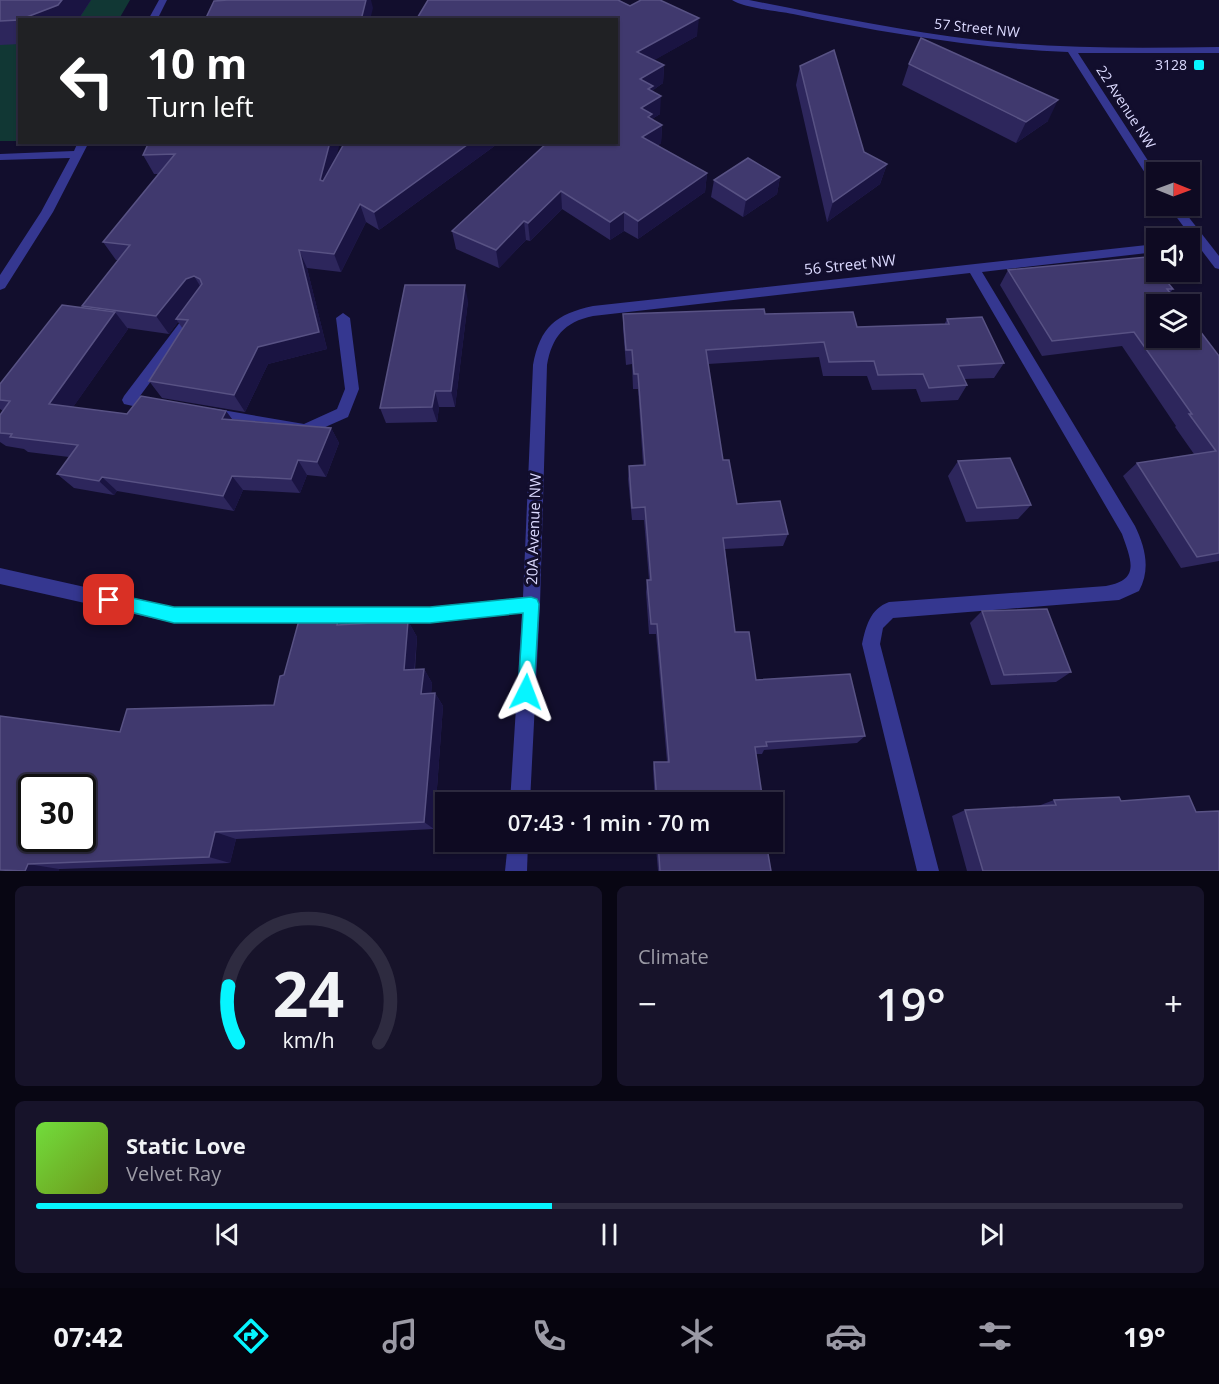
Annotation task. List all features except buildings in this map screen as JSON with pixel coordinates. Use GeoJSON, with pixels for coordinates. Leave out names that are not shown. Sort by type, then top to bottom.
{"type":"FeatureCollection","features":[{"type":"Feature","properties":{"kind":"street"},"geometry":{"type":"LineString","coordinates":[[153,18],[163,0]]}},
{"type":"Feature","properties":{"kind":"street","name":"57 Street NW"},"geometry":{"type":"LineString","coordinates":[[736,0],[911,34],[980,43],[1071,49],[1219,50]]}},
{"type":"Feature","properties":{"kind":"street","name":"22 Avenue NW"},"geometry":{"type":"LineString","coordinates":[[1071,49],[1146,165]]}},
{"type":"Feature","properties":{"kind":"street"},"geometry":{"type":"LineString","coordinates":[[0,157],[81,148]]}},
{"type":"Feature","properties":{"kind":"street"},"geometry":{"type":"LineString","coordinates":[[0,285],[47,212],[81,148]]}},
{"type":"Feature","properties":{"kind":"street"},"geometry":{"type":"LineString","coordinates":[[1200,248],[1219,265]]}},
{"type":"Feature","properties":{"kind":"street","name":"56 Street NW"},"geometry":{"type":"LineString","coordinates":[[553,330],[572,314],[1146,249]]}},
{"type":"Feature","properties":{"kind":"street"},"geometry":{"type":"LineString","coordinates":[[928,871],[871,644],[875,624],[889,610],[1106,594],[1127,589],[1135,579],[1139,567],[1129,531],[974,269]]}},
{"type":"Feature","properties":{"kind":"street"},"geometry":{"type":"LineString","coordinates":[[164,406],[129,400],[204,301]]}},
{"type":"Feature","properties":{"kind":"street"},"geometry":{"type":"LineString","coordinates":[[199,412],[305,430],[343,413],[352,389],[343,318]]}},
{"type":"Feature","properties":{"kind":"street","name":"20A Avenue NW"},"geometry":{"type":"LineString","coordinates":[[521,792],[531,604],[540,365],[542,348],[553,330]]}},
{"type":"Feature","properties":{"kind":"street"},"geometry":{"type":"LineString","coordinates":[[0,576],[174,615],[430,615],[531,604]]}},
{"type":"Feature","properties":{"kind":"street"},"geometry":{"type":"LineString","coordinates":[[516,871],[517,852]]}},
{"type":"Feature","properties":{"kind":"green space"},"geometry":{"type":"Polygon","coordinates":[[[0,0],[130,0],[120,18],[18,18],[18,141],[0,141],[0,0]]]}},
{"type":"Feature","properties":{"kind":"place","name":"3128"},"geometry":{"type":"Point","coordinates":[1199,65]}},
{"type":"Feature","properties":{"kind":"route"},"geometry":{"type":"LineString","coordinates":[[109,600],[174,615],[430,615],[531,604],[526,692]]}}]}
